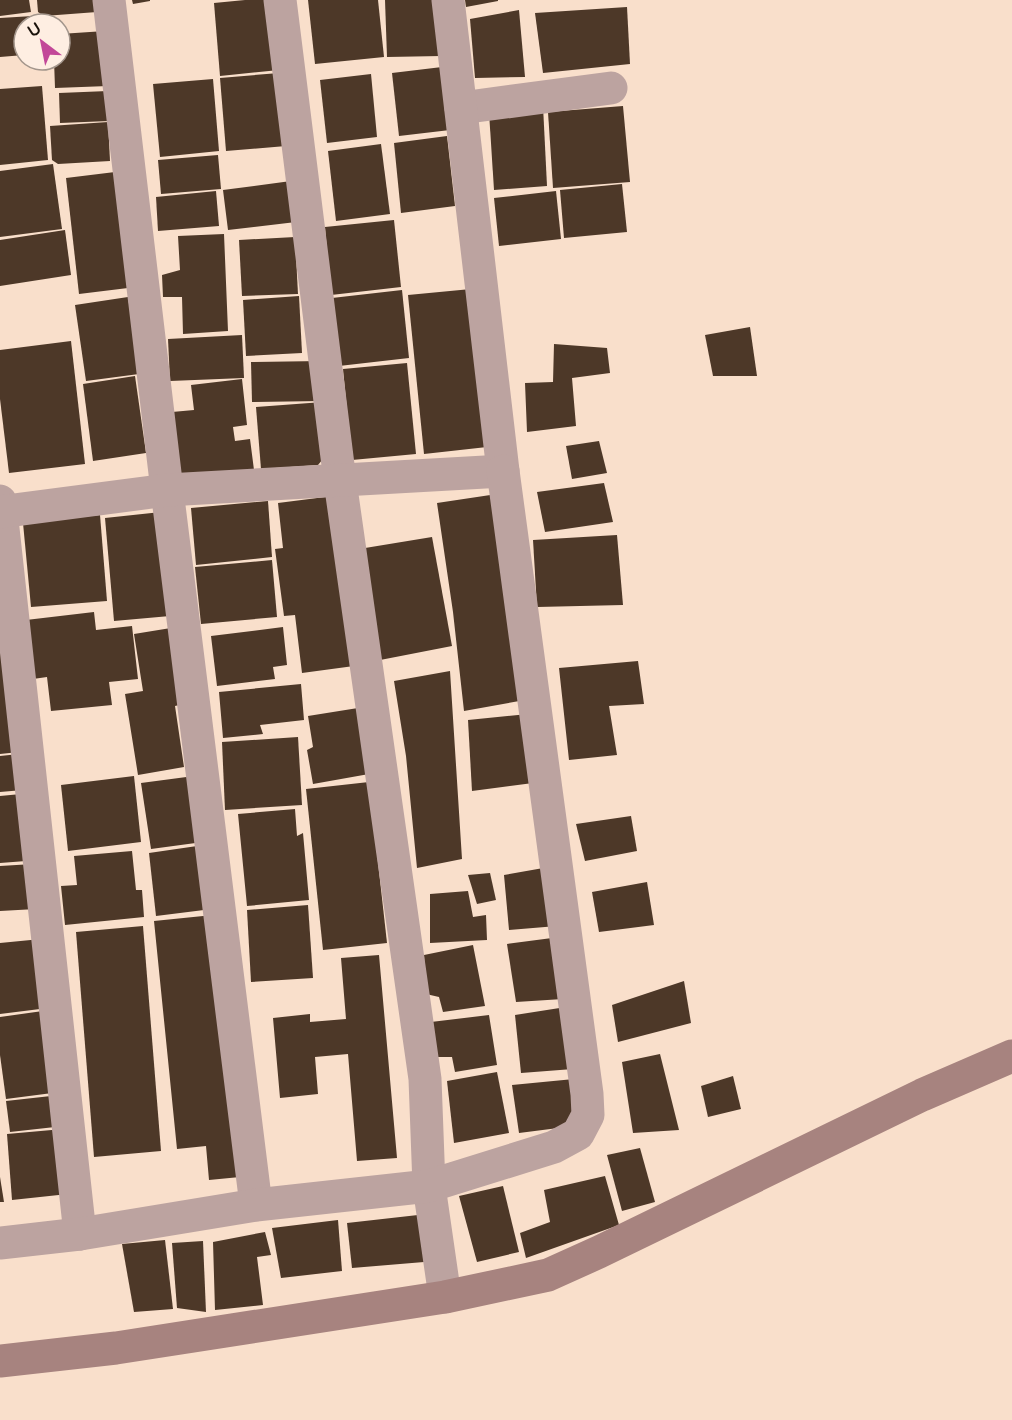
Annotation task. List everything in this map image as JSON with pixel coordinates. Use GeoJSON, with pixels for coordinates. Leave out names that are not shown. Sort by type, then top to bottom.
{"type":"FeatureCollection","features":[{"type":"Feature","properties":{"kind":"street"},"geometry":{"type":"LineString","coordinates":[[109,0],[256,1205]]}},
{"type":"Feature","properties":{"kind":"street"},"geometry":{"type":"LineString","coordinates":[[280,0],[340,481],[425,1079],[429,1186],[445,1297]]}},
{"type":"Feature","properties":{"kind":"street"},"geometry":{"type":"LineString","coordinates":[[0,1244],[80,1234],[256,1205],[429,1186],[554,1147],[578,1134],[588,1115],[503,471],[448,0]]}},
{"type":"Feature","properties":{"kind":"street"},"geometry":{"type":"LineString","coordinates":[[460,108],[611,88]]}},
{"type":"Feature","properties":{"kind":"street"},"geometry":{"type":"LineString","coordinates":[[80,1234],[0,509],[167,490],[503,471]]}},
{"type":"Feature","properties":{"kind":"street"},"geometry":{"type":"LineString","coordinates":[[0,1361],[116,1348],[445,1297],[548,1275],[922,1095],[1012,1056]]}},
{"type":"Feature","properties":{"kind":"building"},"geometry":{"type":"Polygon","coordinates":[[[0,0],[29,0],[31,12],[12,12],[12,14],[0,16],[0,0]]]}},
{"type":"Feature","properties":{"kind":"building"},"geometry":{"type":"Polygon","coordinates":[[[37,0],[96,0],[97,12],[72,14],[72,12],[38,12],[37,0]]]}},
{"type":"Feature","properties":{"kind":"building"},"geometry":{"type":"Polygon","coordinates":[[[132,0],[150,0],[150,1],[133,4],[132,0]]]}},
{"type":"Feature","properties":{"kind":"building"},"geometry":{"type":"Polygon","coordinates":[[[273,0],[279,70],[220,76],[214,3],[273,0]]]}},
{"type":"Feature","properties":{"kind":"building"},"geometry":{"type":"Polygon","coordinates":[[[308,0],[378,0],[384,57],[315,64],[308,0]]]}},
{"type":"Feature","properties":{"kind":"building"},"geometry":{"type":"Polygon","coordinates":[[[385,0],[439,0],[441,56],[387,57],[385,0]]]}},
{"type":"Feature","properties":{"kind":"building"},"geometry":{"type":"Polygon","coordinates":[[[465,0],[498,0],[498,1],[466,7],[465,0]]]}},
{"type":"Feature","properties":{"kind":"building"},"geometry":{"type":"Polygon","coordinates":[[[627,7],[630,64],[543,73],[535,13],[627,7]]]}},
{"type":"Feature","properties":{"kind":"building"},"geometry":{"type":"Polygon","coordinates":[[[519,10],[525,77],[475,78],[470,19],[519,10]]]}},
{"type":"Feature","properties":{"kind":"building"},"geometry":{"type":"Polygon","coordinates":[[[12,17],[12,56],[0,57],[0,18],[12,17]]]}},
{"type":"Feature","properties":{"kind":"building"},"geometry":{"type":"Polygon","coordinates":[[[105,31],[108,86],[55,88],[54,72],[72,72],[72,33],[105,31]]]}},
{"type":"Feature","properties":{"kind":"building"},"geometry":{"type":"Polygon","coordinates":[[[442,67],[450,130],[399,136],[392,73],[442,67]]]}},
{"type":"Feature","properties":{"kind":"building"},"geometry":{"type":"Polygon","coordinates":[[[279,73],[286,146],[226,151],[220,78],[279,73]]]}},
{"type":"Feature","properties":{"kind":"building"},"geometry":{"type":"Polygon","coordinates":[[[371,74],[377,137],[327,143],[320,80],[371,74]]]}},
{"type":"Feature","properties":{"kind":"building"},"geometry":{"type":"Polygon","coordinates":[[[213,79],[219,151],[160,157],[153,84],[213,79]]]}},
{"type":"Feature","properties":{"kind":"building"},"geometry":{"type":"Polygon","coordinates":[[[42,86],[48,160],[0,165],[0,89],[42,86]]]}},
{"type":"Feature","properties":{"kind":"building"},"geometry":{"type":"Polygon","coordinates":[[[108,91],[109,121],[60,123],[59,93],[108,91]]]}},
{"type":"Feature","properties":{"kind":"building"},"geometry":{"type":"Polygon","coordinates":[[[543,106],[547,186],[494,190],[489,112],[543,106]]]}},
{"type":"Feature","properties":{"kind":"building"},"geometry":{"type":"Polygon","coordinates":[[[623,106],[630,182],[553,188],[548,112],[623,106]]]}},
{"type":"Feature","properties":{"kind":"building"},"geometry":{"type":"Polygon","coordinates":[[[108,122],[110,161],[58,164],[52,160],[50,126],[108,122]]]}},
{"type":"Feature","properties":{"kind":"building"},"geometry":{"type":"Polygon","coordinates":[[[447,136],[455,206],[401,213],[394,143],[447,136]]]}},
{"type":"Feature","properties":{"kind":"building"},"geometry":{"type":"Polygon","coordinates":[[[381,144],[390,214],[336,221],[328,151],[381,144]]]}},
{"type":"Feature","properties":{"kind":"building"},"geometry":{"type":"Polygon","coordinates":[[[218,155],[221,189],[161,194],[158,160],[218,155]]]}},
{"type":"Feature","properties":{"kind":"building"},"geometry":{"type":"Polygon","coordinates":[[[53,164],[62,229],[0,237],[0,171],[53,164]]]}},
{"type":"Feature","properties":{"kind":"building"},"geometry":{"type":"Polygon","coordinates":[[[115,172],[128,288],[79,294],[66,178],[115,172]]]}},
{"type":"Feature","properties":{"kind":"building"},"geometry":{"type":"Polygon","coordinates":[[[291,181],[296,222],[228,230],[223,190],[291,181]]]}},
{"type":"Feature","properties":{"kind":"building"},"geometry":{"type":"Polygon","coordinates":[[[622,184],[627,232],[564,238],[560,190],[622,184]]]}},
{"type":"Feature","properties":{"kind":"building"},"geometry":{"type":"Polygon","coordinates":[[[216,191],[219,226],[158,231],[156,197],[216,191]]]}},
{"type":"Feature","properties":{"kind":"building"},"geometry":{"type":"Polygon","coordinates":[[[556,191],[561,239],[499,246],[494,198],[556,191]]]}},
{"type":"Feature","properties":{"kind":"building"},"geometry":{"type":"Polygon","coordinates":[[[394,220],[401,287],[331,295],[325,227],[394,220]]]}},
{"type":"Feature","properties":{"kind":"building"},"geometry":{"type":"Polygon","coordinates":[[[65,230],[71,275],[0,286],[0,240],[65,230]]]}},
{"type":"Feature","properties":{"kind":"building"},"geometry":{"type":"Polygon","coordinates":[[[224,234],[228,331],[183,334],[182,297],[163,297],[162,275],[180,270],[178,236],[224,234]]]}},
{"type":"Feature","properties":{"kind":"building"},"geometry":{"type":"Polygon","coordinates":[[[295,237],[298,294],[242,296],[239,240],[295,237]]]}},
{"type":"Feature","properties":{"kind":"building"},"geometry":{"type":"Polygon","coordinates":[[[471,289],[487,447],[424,454],[408,295],[471,289]]]}},
{"type":"Feature","properties":{"kind":"building"},"geometry":{"type":"Polygon","coordinates":[[[402,290],[409,358],[339,366],[332,298],[402,290]]]}},
{"type":"Feature","properties":{"kind":"building"},"geometry":{"type":"Polygon","coordinates":[[[299,296],[302,353],[246,356],[243,300],[299,296]]]}},
{"type":"Feature","properties":{"kind":"building"},"geometry":{"type":"Polygon","coordinates":[[[128,297],[139,374],[86,381],[75,305],[128,297]]]}},
{"type":"Feature","properties":{"kind":"building"},"geometry":{"type":"Polygon","coordinates":[[[750,327],[757,376],[713,376],[705,335],[750,327]]]}},
{"type":"Feature","properties":{"kind":"building"},"geometry":{"type":"Polygon","coordinates":[[[242,335],[244,378],[170,381],[168,339],[242,335]]]}},
{"type":"Feature","properties":{"kind":"building"},"geometry":{"type":"Polygon","coordinates":[[[71,341],[85,464],[9,473],[0,399],[0,350],[71,341]]]}},
{"type":"Feature","properties":{"kind":"building"},"geometry":{"type":"Polygon","coordinates":[[[554,344],[607,348],[610,373],[572,378],[576,426],[527,432],[525,383],[553,382],[554,344]]]}},
{"type":"Feature","properties":{"kind":"building"},"geometry":{"type":"Polygon","coordinates":[[[321,361],[322,401],[252,402],[251,362],[321,361]]]}},
{"type":"Feature","properties":{"kind":"building"},"geometry":{"type":"Polygon","coordinates":[[[407,363],[416,454],[352,460],[343,369],[407,363]]]}},
{"type":"Feature","properties":{"kind":"building"},"geometry":{"type":"Polygon","coordinates":[[[135,376],[146,453],[93,461],[83,384],[135,376]]]}},
{"type":"Feature","properties":{"kind":"building"},"geometry":{"type":"Polygon","coordinates":[[[242,379],[247,425],[233,427],[235,441],[250,439],[254,470],[180,478],[172,412],[194,410],[191,385],[242,379]]]}},
{"type":"Feature","properties":{"kind":"building"},"geometry":{"type":"Polygon","coordinates":[[[323,402],[327,454],[318,465],[261,469],[256,407],[323,402]]]}},
{"type":"Feature","properties":{"kind":"building"},"geometry":{"type":"Polygon","coordinates":[[[599,441],[607,473],[572,479],[566,446],[599,441]]]}},
{"type":"Feature","properties":{"kind":"building"},"geometry":{"type":"Polygon","coordinates":[[[604,483],[613,522],[545,532],[537,492],[604,483]]]}},
{"type":"Feature","properties":{"kind":"building"},"geometry":{"type":"Polygon","coordinates":[[[497,494],[525,700],[464,711],[453,612],[437,503],[497,494]]]}},
{"type":"Feature","properties":{"kind":"building"},"geometry":{"type":"Polygon","coordinates":[[[333,496],[354,666],[302,673],[295,615],[284,616],[275,549],[283,548],[278,503],[333,496]]]}},
{"type":"Feature","properties":{"kind":"building"},"geometry":{"type":"Polygon","coordinates":[[[268,501],[272,557],[196,565],[191,508],[268,501]]]}},
{"type":"Feature","properties":{"kind":"building"},"geometry":{"type":"Polygon","coordinates":[[[161,512],[170,616],[114,621],[105,518],[161,512]]]}},
{"type":"Feature","properties":{"kind":"building"},"geometry":{"type":"Polygon","coordinates":[[[100,515],[107,601],[31,607],[23,523],[100,515]]]}},
{"type":"Feature","properties":{"kind":"building"},"geometry":{"type":"Polygon","coordinates":[[[617,535],[623,605],[537,607],[533,540],[617,535]]]}},
{"type":"Feature","properties":{"kind":"building"},"geometry":{"type":"Polygon","coordinates":[[[432,537],[452,646],[375,661],[359,549],[432,537]]]}},
{"type":"Feature","properties":{"kind":"building"},"geometry":{"type":"Polygon","coordinates":[[[272,560],[277,617],[201,624],[195,567],[272,560]]]}},
{"type":"Feature","properties":{"kind":"building"},"geometry":{"type":"Polygon","coordinates":[[[94,612],[96,630],[132,626],[138,679],[109,682],[112,705],[51,711],[47,677],[33,679],[26,620],[94,612]]]}},
{"type":"Feature","properties":{"kind":"building"},"geometry":{"type":"Polygon","coordinates":[[[177,627],[188,703],[175,706],[184,767],[138,775],[125,694],[143,691],[134,634],[177,627]]]}},
{"type":"Feature","properties":{"kind":"building"},"geometry":{"type":"Polygon","coordinates":[[[283,627],[287,665],[273,667],[275,679],[217,686],[211,636],[283,627]]]}},
{"type":"Feature","properties":{"kind":"building"},"geometry":{"type":"Polygon","coordinates":[[[0,641],[19,752],[0,754],[0,641]]]}},
{"type":"Feature","properties":{"kind":"building"},"geometry":{"type":"Polygon","coordinates":[[[638,661],[644,704],[609,706],[617,755],[569,760],[559,668],[638,661]]]}},
{"type":"Feature","properties":{"kind":"building"},"geometry":{"type":"Polygon","coordinates":[[[450,671],[462,859],[417,868],[406,756],[394,681],[450,671]]]}},
{"type":"Feature","properties":{"kind":"building"},"geometry":{"type":"Polygon","coordinates":[[[301,684],[304,720],[260,725],[263,734],[223,738],[219,692],[301,684]]]}},
{"type":"Feature","properties":{"kind":"building"},"geometry":{"type":"Polygon","coordinates":[[[358,708],[369,774],[313,784],[307,750],[313,747],[308,716],[358,708]]]}},
{"type":"Feature","properties":{"kind":"building"},"geometry":{"type":"Polygon","coordinates":[[[528,714],[533,783],[472,791],[468,720],[528,714]]]}},
{"type":"Feature","properties":{"kind":"building"},"geometry":{"type":"Polygon","coordinates":[[[298,737],[302,805],[225,810],[222,742],[298,737]]]}},
{"type":"Feature","properties":{"kind":"building"},"geometry":{"type":"Polygon","coordinates":[[[19,754],[23,790],[0,792],[0,756],[19,754]]]}},
{"type":"Feature","properties":{"kind":"building"},"geometry":{"type":"Polygon","coordinates":[[[134,776],[141,842],[68,851],[61,785],[134,776]]]}},
{"type":"Feature","properties":{"kind":"building"},"geometry":{"type":"Polygon","coordinates":[[[194,776],[203,842],[151,849],[141,783],[194,776]]]}},
{"type":"Feature","properties":{"kind":"building"},"geometry":{"type":"Polygon","coordinates":[[[369,782],[387,943],[323,950],[306,789],[369,782]]]}},
{"type":"Feature","properties":{"kind":"building"},"geometry":{"type":"Polygon","coordinates":[[[21,794],[26,861],[0,863],[0,796],[21,794]]]}},
{"type":"Feature","properties":{"kind":"building"},"geometry":{"type":"Polygon","coordinates":[[[295,809],[297,836],[303,833],[309,900],[247,906],[238,814],[295,809]]]}},
{"type":"Feature","properties":{"kind":"building"},"geometry":{"type":"Polygon","coordinates":[[[631,816],[637,851],[585,861],[576,824],[631,816]]]}},
{"type":"Feature","properties":{"kind":"building"},"geometry":{"type":"Polygon","coordinates":[[[204,845],[212,909],[156,916],[149,853],[204,845]]]}},
{"type":"Feature","properties":{"kind":"building"},"geometry":{"type":"Polygon","coordinates":[[[132,851],[136,890],[142,890],[144,917],[65,925],[61,886],[77,885],[74,856],[132,851]]]}},
{"type":"Feature","properties":{"kind":"building"},"geometry":{"type":"Polygon","coordinates":[[[33,864],[36,909],[0,911],[0,866],[33,864]]]}},
{"type":"Feature","properties":{"kind":"building"},"geometry":{"type":"Polygon","coordinates":[[[549,867],[557,926],[509,930],[504,875],[549,867]]]}},
{"type":"Feature","properties":{"kind":"building"},"geometry":{"type":"Polygon","coordinates":[[[490,873],[496,900],[477,904],[468,875],[490,873]]]}},
{"type":"Feature","properties":{"kind":"building"},"geometry":{"type":"Polygon","coordinates":[[[647,882],[654,925],[599,932],[592,892],[647,882]]]}},
{"type":"Feature","properties":{"kind":"building"},"geometry":{"type":"Polygon","coordinates":[[[468,891],[473,917],[486,915],[487,940],[430,943],[430,894],[468,891]]]}},
{"type":"Feature","properties":{"kind":"building"},"geometry":{"type":"Polygon","coordinates":[[[308,905],[313,978],[251,982],[247,910],[308,905]]]}},
{"type":"Feature","properties":{"kind":"building"},"geometry":{"type":"Polygon","coordinates":[[[213,915],[240,1177],[209,1180],[206,1146],[177,1149],[154,921],[213,915]]]}},
{"type":"Feature","properties":{"kind":"building"},"geometry":{"type":"Polygon","coordinates":[[[143,926],[161,1151],[94,1157],[76,932],[143,926]]]}},
{"type":"Feature","properties":{"kind":"building"},"geometry":{"type":"Polygon","coordinates":[[[552,938],[563,999],[516,1002],[507,944],[552,938]]]}},
{"type":"Feature","properties":{"kind":"building"},"geometry":{"type":"Polygon","coordinates":[[[41,939],[48,1008],[0,1014],[0,943],[41,939]]]}},
{"type":"Feature","properties":{"kind":"building"},"geometry":{"type":"Polygon","coordinates":[[[473,945],[485,1006],[443,1012],[439,997],[426,994],[424,955],[473,945]]]}},
{"type":"Feature","properties":{"kind":"building"},"geometry":{"type":"Polygon","coordinates":[[[379,955],[397,1158],[357,1161],[348,1054],[315,1057],[318,1094],[280,1098],[273,1018],[310,1014],[310,1022],[346,1019],[341,958],[379,955]]]}},
{"type":"Feature","properties":{"kind":"building"},"geometry":{"type":"Polygon","coordinates":[[[684,981],[691,1023],[618,1042],[612,1005],[684,981]]]}},
{"type":"Feature","properties":{"kind":"building"},"geometry":{"type":"Polygon","coordinates":[[[566,1007],[573,1069],[521,1073],[515,1015],[566,1007]]]}},
{"type":"Feature","properties":{"kind":"building"},"geometry":{"type":"Polygon","coordinates":[[[50,1010],[60,1092],[6,1099],[0,1055],[0,1017],[50,1010]]]}},
{"type":"Feature","properties":{"kind":"building"},"geometry":{"type":"Polygon","coordinates":[[[489,1015],[497,1065],[455,1072],[452,1057],[437,1057],[431,1022],[489,1015]]]}},
{"type":"Feature","properties":{"kind":"building"},"geometry":{"type":"Polygon","coordinates":[[[660,1054],[679,1130],[633,1133],[622,1062],[660,1054]]]}},
{"type":"Feature","properties":{"kind":"building"},"geometry":{"type":"Polygon","coordinates":[[[497,1072],[509,1133],[454,1143],[447,1081],[497,1072]]]}},
{"type":"Feature","properties":{"kind":"building"},"geometry":{"type":"Polygon","coordinates":[[[733,1076],[741,1109],[708,1117],[701,1086],[733,1076]]]}},
{"type":"Feature","properties":{"kind":"building"},"geometry":{"type":"Polygon","coordinates":[[[574,1079],[574,1126],[519,1133],[512,1085],[574,1079]]]}},
{"type":"Feature","properties":{"kind":"building"},"geometry":{"type":"Polygon","coordinates":[[[60,1095],[64,1126],[10,1132],[6,1101],[60,1095]]]}},
{"type":"Feature","properties":{"kind":"building"},"geometry":{"type":"Polygon","coordinates":[[[63,1129],[68,1194],[12,1200],[7,1134],[63,1129]]]}},
{"type":"Feature","properties":{"kind":"building"},"geometry":{"type":"Polygon","coordinates":[[[640,1148],[655,1202],[622,1211],[607,1155],[640,1148]]]}},
{"type":"Feature","properties":{"kind":"building"},"geometry":{"type":"Polygon","coordinates":[[[605,1176],[619,1225],[526,1258],[520,1233],[550,1222],[544,1190],[605,1176]]]}},
{"type":"Feature","properties":{"kind":"building"},"geometry":{"type":"Polygon","coordinates":[[[0,1177],[4,1202],[0,1202],[0,1177]]]}},
{"type":"Feature","properties":{"kind":"building"},"geometry":{"type":"Polygon","coordinates":[[[503,1186],[519,1252],[477,1262],[459,1196],[503,1186]]]}},
{"type":"Feature","properties":{"kind":"building"},"geometry":{"type":"Polygon","coordinates":[[[418,1215],[424,1262],[352,1268],[347,1223],[418,1215]]]}},
{"type":"Feature","properties":{"kind":"building"},"geometry":{"type":"Polygon","coordinates":[[[338,1220],[342,1271],[281,1278],[272,1228],[338,1220]]]}},
{"type":"Feature","properties":{"kind":"building"},"geometry":{"type":"Polygon","coordinates":[[[265,1232],[271,1255],[257,1257],[263,1305],[215,1310],[213,1242],[265,1232]]]}},
{"type":"Feature","properties":{"kind":"building"},"geometry":{"type":"Polygon","coordinates":[[[165,1240],[173,1309],[134,1312],[122,1244],[165,1240]]]}},
{"type":"Feature","properties":{"kind":"building"},"geometry":{"type":"Polygon","coordinates":[[[203,1241],[206,1312],[177,1308],[172,1243],[203,1241]]]}}]}
